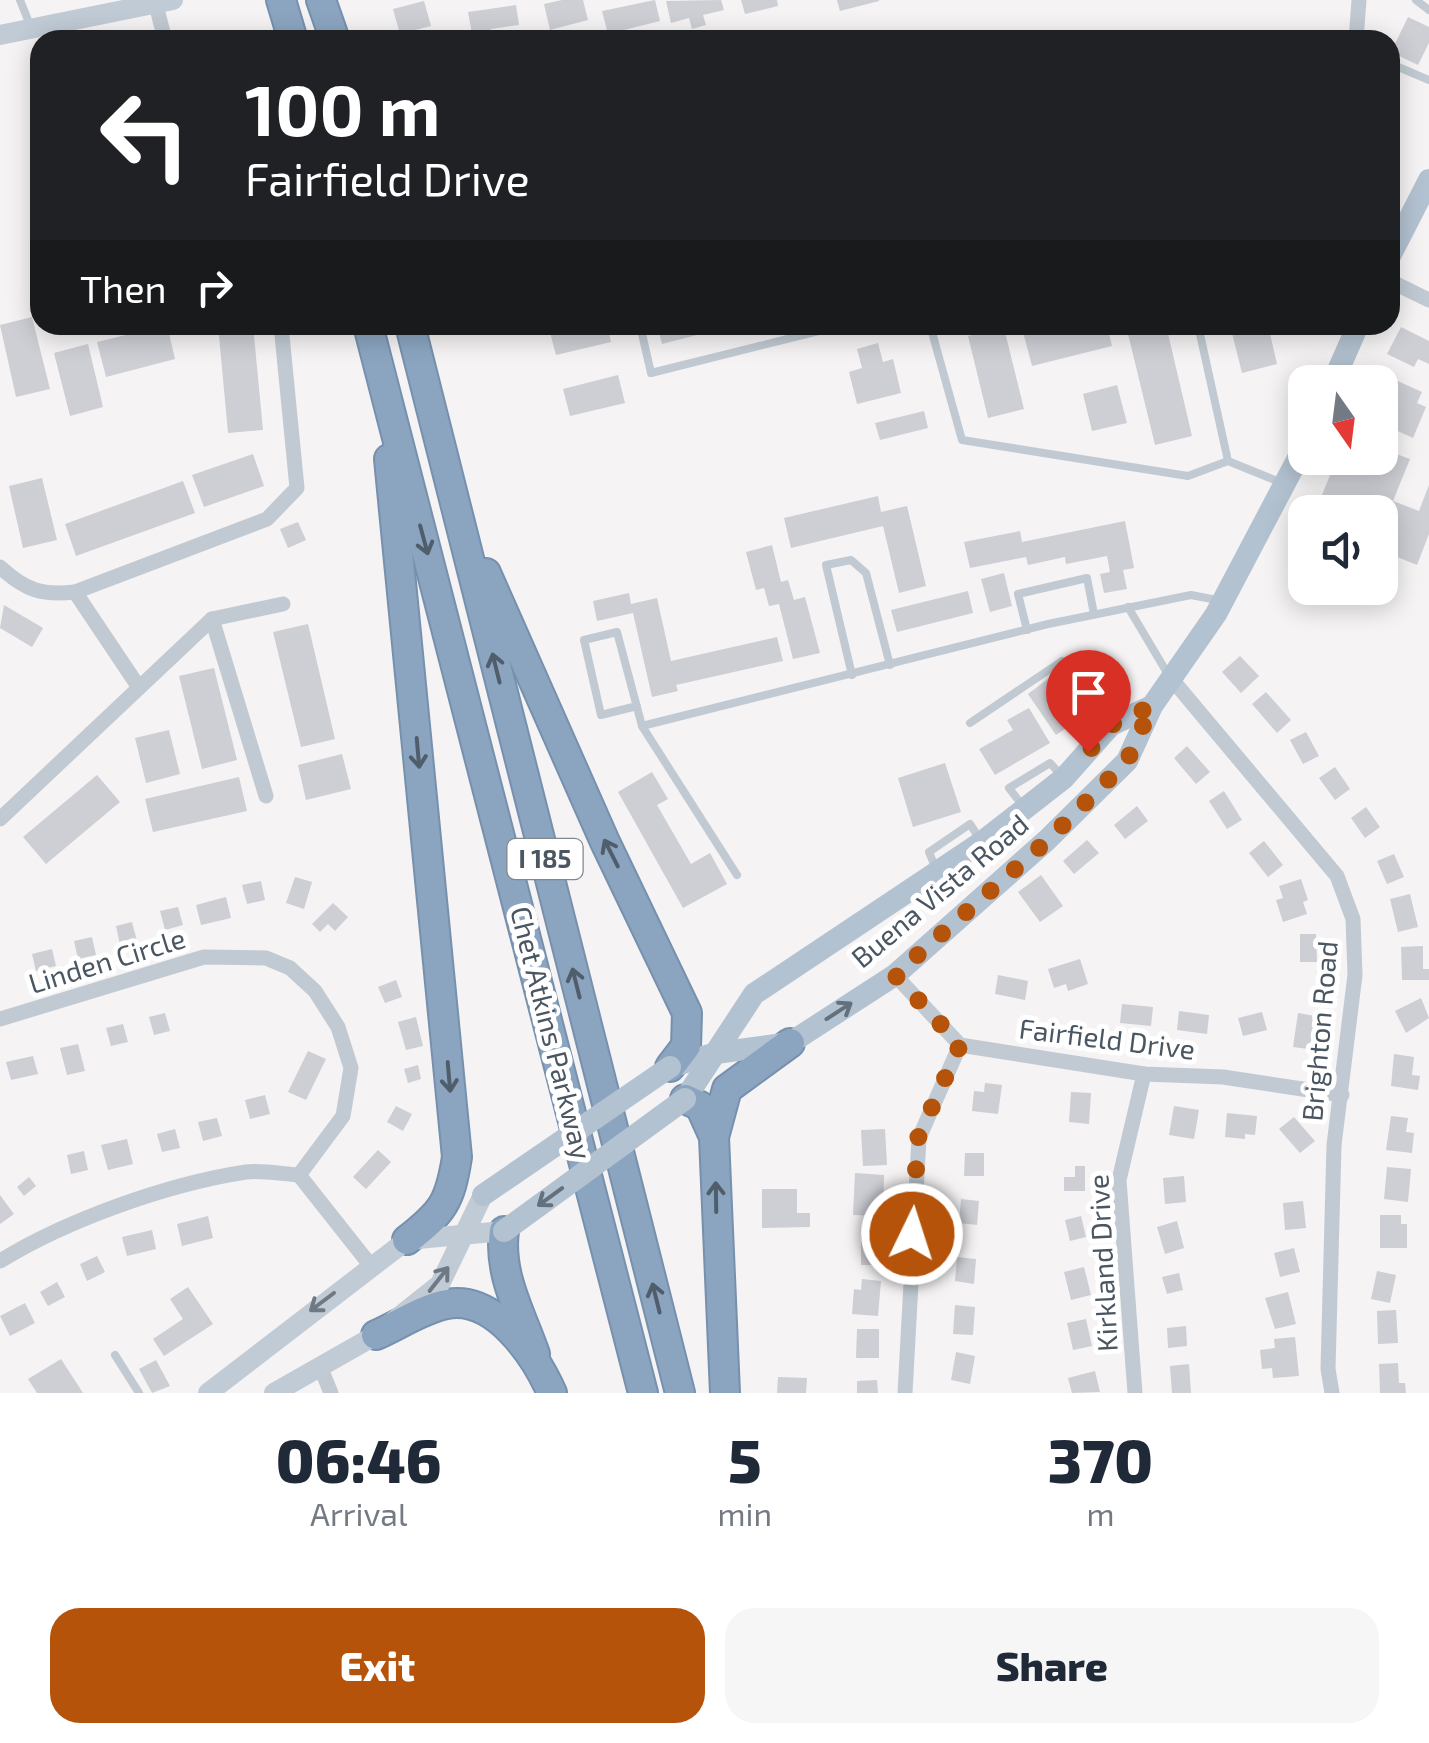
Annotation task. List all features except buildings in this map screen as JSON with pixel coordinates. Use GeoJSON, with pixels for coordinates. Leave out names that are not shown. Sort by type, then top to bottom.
{"type":"FeatureCollection","features":[{"type":"Feature","properties":{"kind":"highway"},"geometry":{"type":"LineString","coordinates":[[281,0],[289,30]]}},
{"type":"Feature","properties":{"kind":"highway"},"geometry":{"type":"LineString","coordinates":[[321,0],[331,30]]}},
{"type":"Feature","properties":{"kind":"highway","name":"Chet Atkins Parkway"},"geometry":{"type":"LineString","coordinates":[[371,335],[643,1393]]}},
{"type":"Feature","properties":{"kind":"highway"},"geometry":{"type":"LineString","coordinates":[[413,335],[486,574],[687,1013],[686,1046],[670,1067]]}},
{"type":"Feature","properties":{"kind":"highway","name":"Chet Atkins Parkway"},"geometry":{"type":"LineString","coordinates":[[413,335],[680,1393]]}},
{"type":"Feature","properties":{"kind":"highway"},"geometry":{"type":"LineString","coordinates":[[382,378],[456,1158],[451,1196],[435,1218],[407,1240]]}},
{"type":"Feature","properties":{"kind":"highway"},"geometry":{"type":"LineString","coordinates":[[725,1393],[714,1138],[727,1089],[790,1042]]}},
{"type":"Feature","properties":{"kind":"highway"},"geometry":{"type":"LineString","coordinates":[[685,1098],[700,1106],[714,1138]]}},
{"type":"Feature","properties":{"kind":"highway"},"geometry":{"type":"LineString","coordinates":[[504,1231],[501,1250],[510,1290],[552,1393]]}},
{"type":"Feature","properties":{"kind":"highway"},"geometry":{"type":"LineString","coordinates":[[376,1335],[447,1304],[470,1306],[490,1311],[539,1365]]}},
{"type":"Feature","properties":{"kind":"main road"},"geometry":{"type":"LineString","coordinates":[[0,35],[165,2]]}},
{"type":"Feature","properties":{"kind":"main road"},"geometry":{"type":"LineString","coordinates":[[1400,237],[1429,180]]}},
{"type":"Feature","properties":{"kind":"main road"},"geometry":{"type":"LineString","coordinates":[[1340,365],[1354,335]]}},
{"type":"Feature","properties":{"kind":"main road","name":"Buena Vista Road"},"geometry":{"type":"LineString","coordinates":[[274,1393],[376,1335],[440,1284],[483,1195],[670,1067],[716,1054],[790,1042],[895,975],[1048,840],[1127,761],[1152,706],[1223,601],[1290,475]]}},
{"type":"Feature","properties":{"kind":"main road","name":"Buena Vista Road"},"geometry":{"type":"LineString","coordinates":[[504,1231],[685,1098],[754,994],[982,842],[1064,778],[1111,725],[1152,706]]}},
{"type":"Feature","properties":{"kind":"main road"},"geometry":{"type":"LineString","coordinates":[[208,1393],[407,1240],[504,1231]]}},
{"type":"Feature","properties":{"kind":"street"},"geometry":{"type":"LineString","coordinates":[[1357,30],[1359,0]]}},
{"type":"Feature","properties":{"kind":"street"},"geometry":{"type":"LineString","coordinates":[[165,2],[165,30]]}},
{"type":"Feature","properties":{"kind":"street"},"geometry":{"type":"LineString","coordinates":[[1400,286],[1429,300]]}},
{"type":"Feature","properties":{"kind":"street"},"geometry":{"type":"LineString","coordinates":[[0,567],[18,584],[45,596],[75,592],[268,519],[296,488],[281,335]]}},
{"type":"Feature","properties":{"kind":"street"},"geometry":{"type":"LineString","coordinates":[[75,592],[138,686]]}},
{"type":"Feature","properties":{"kind":"street"},"geometry":{"type":"LineString","coordinates":[[0,820],[212,619],[283,604]]}},
{"type":"Feature","properties":{"kind":"street"},"geometry":{"type":"LineString","coordinates":[[212,619],[266,796]]}},
{"type":"Feature","properties":{"kind":"street","name":"Brighton Road"},"geometry":{"type":"LineString","coordinates":[[1170,677],[1337,876],[1354,920],[1355,975],[1334,1164],[1328,1369],[1332,1393]]}},
{"type":"Feature","properties":{"kind":"street","name":"Linden Circle"},"geometry":{"type":"LineString","coordinates":[[0,1019],[204,957],[266,958],[290,968],[314,991],[338,1026],[351,1068],[343,1116],[300,1175]]}},
{"type":"Feature","properties":{"kind":"street"},"geometry":{"type":"LineString","coordinates":[[895,975],[960,1045],[918,1138],[905,1393]]}},
{"type":"Feature","properties":{"kind":"street","name":"Fairfield Drive"},"geometry":{"type":"LineString","coordinates":[[960,1045],[1144,1074],[1223,1077],[1342,1095]]}},
{"type":"Feature","properties":{"kind":"street","name":"Kirkland Drive"},"geometry":{"type":"LineString","coordinates":[[1135,1393],[1118,1180],[1144,1074]]}},
{"type":"Feature","properties":{"kind":"street"},"geometry":{"type":"LineString","coordinates":[[0,1261],[32,1241],[168,1192],[248,1172],[300,1175],[370,1266]]}},
{"type":"Feature","properties":{"kind":"street"},"geometry":{"type":"LineString","coordinates":[[320,1366],[331,1393]]}},
{"type":"Feature","properties":{"kind":"lane"},"geometry":{"type":"LineString","coordinates":[[20,0],[31,29]]}},
{"type":"Feature","properties":{"kind":"lane"},"geometry":{"type":"LineString","coordinates":[[1416,0],[1429,10]]}},
{"type":"Feature","properties":{"kind":"lane"},"geometry":{"type":"LineString","coordinates":[[1400,68],[1429,80]]}},
{"type":"Feature","properties":{"kind":"lane"},"geometry":{"type":"LineString","coordinates":[[642,335],[651,373],[803,335]]}},
{"type":"Feature","properties":{"kind":"lane"},"geometry":{"type":"LineString","coordinates":[[933,335],[962,440],[1188,476],[1228,461],[1286,484]]}},
{"type":"Feature","properties":{"kind":"lane"},"geometry":{"type":"LineString","coordinates":[[1200,335],[1228,461]]}},
{"type":"Feature","properties":{"kind":"lane"},"geometry":{"type":"LineString","coordinates":[[852,675],[826,565],[850,560],[866,573],[890,665]]}},
{"type":"Feature","properties":{"kind":"lane"},"geometry":{"type":"LineString","coordinates":[[1027,630],[1018,594],[1087,578],[1094,614]]}},
{"type":"Feature","properties":{"kind":"lane"},"geometry":{"type":"LineString","coordinates":[[642,726],[1094,614],[1191,594],[1223,601]]}},
{"type":"Feature","properties":{"kind":"lane"},"geometry":{"type":"LineString","coordinates":[[1128,607],[1170,677]]}},
{"type":"Feature","properties":{"kind":"lane"},"geometry":{"type":"LineString","coordinates":[[636,706],[601,714],[584,640],[618,632],[642,726],[737,875]]}},
{"type":"Feature","properties":{"kind":"lane"},"geometry":{"type":"LineString","coordinates":[[970,723],[1062,661],[1111,725]]}},
{"type":"Feature","properties":{"kind":"lane"},"geometry":{"type":"LineString","coordinates":[[115,1355],[139,1393]]}},
{"type":"Feature","properties":{"kind":"route"},"geometry":{"type":"LineString","coordinates":[[912,1234],[918,1138],[960,1045],[895,975],[1048,840],[1127,761],[1152,706],[1111,725],[1088,752]]}}]}
